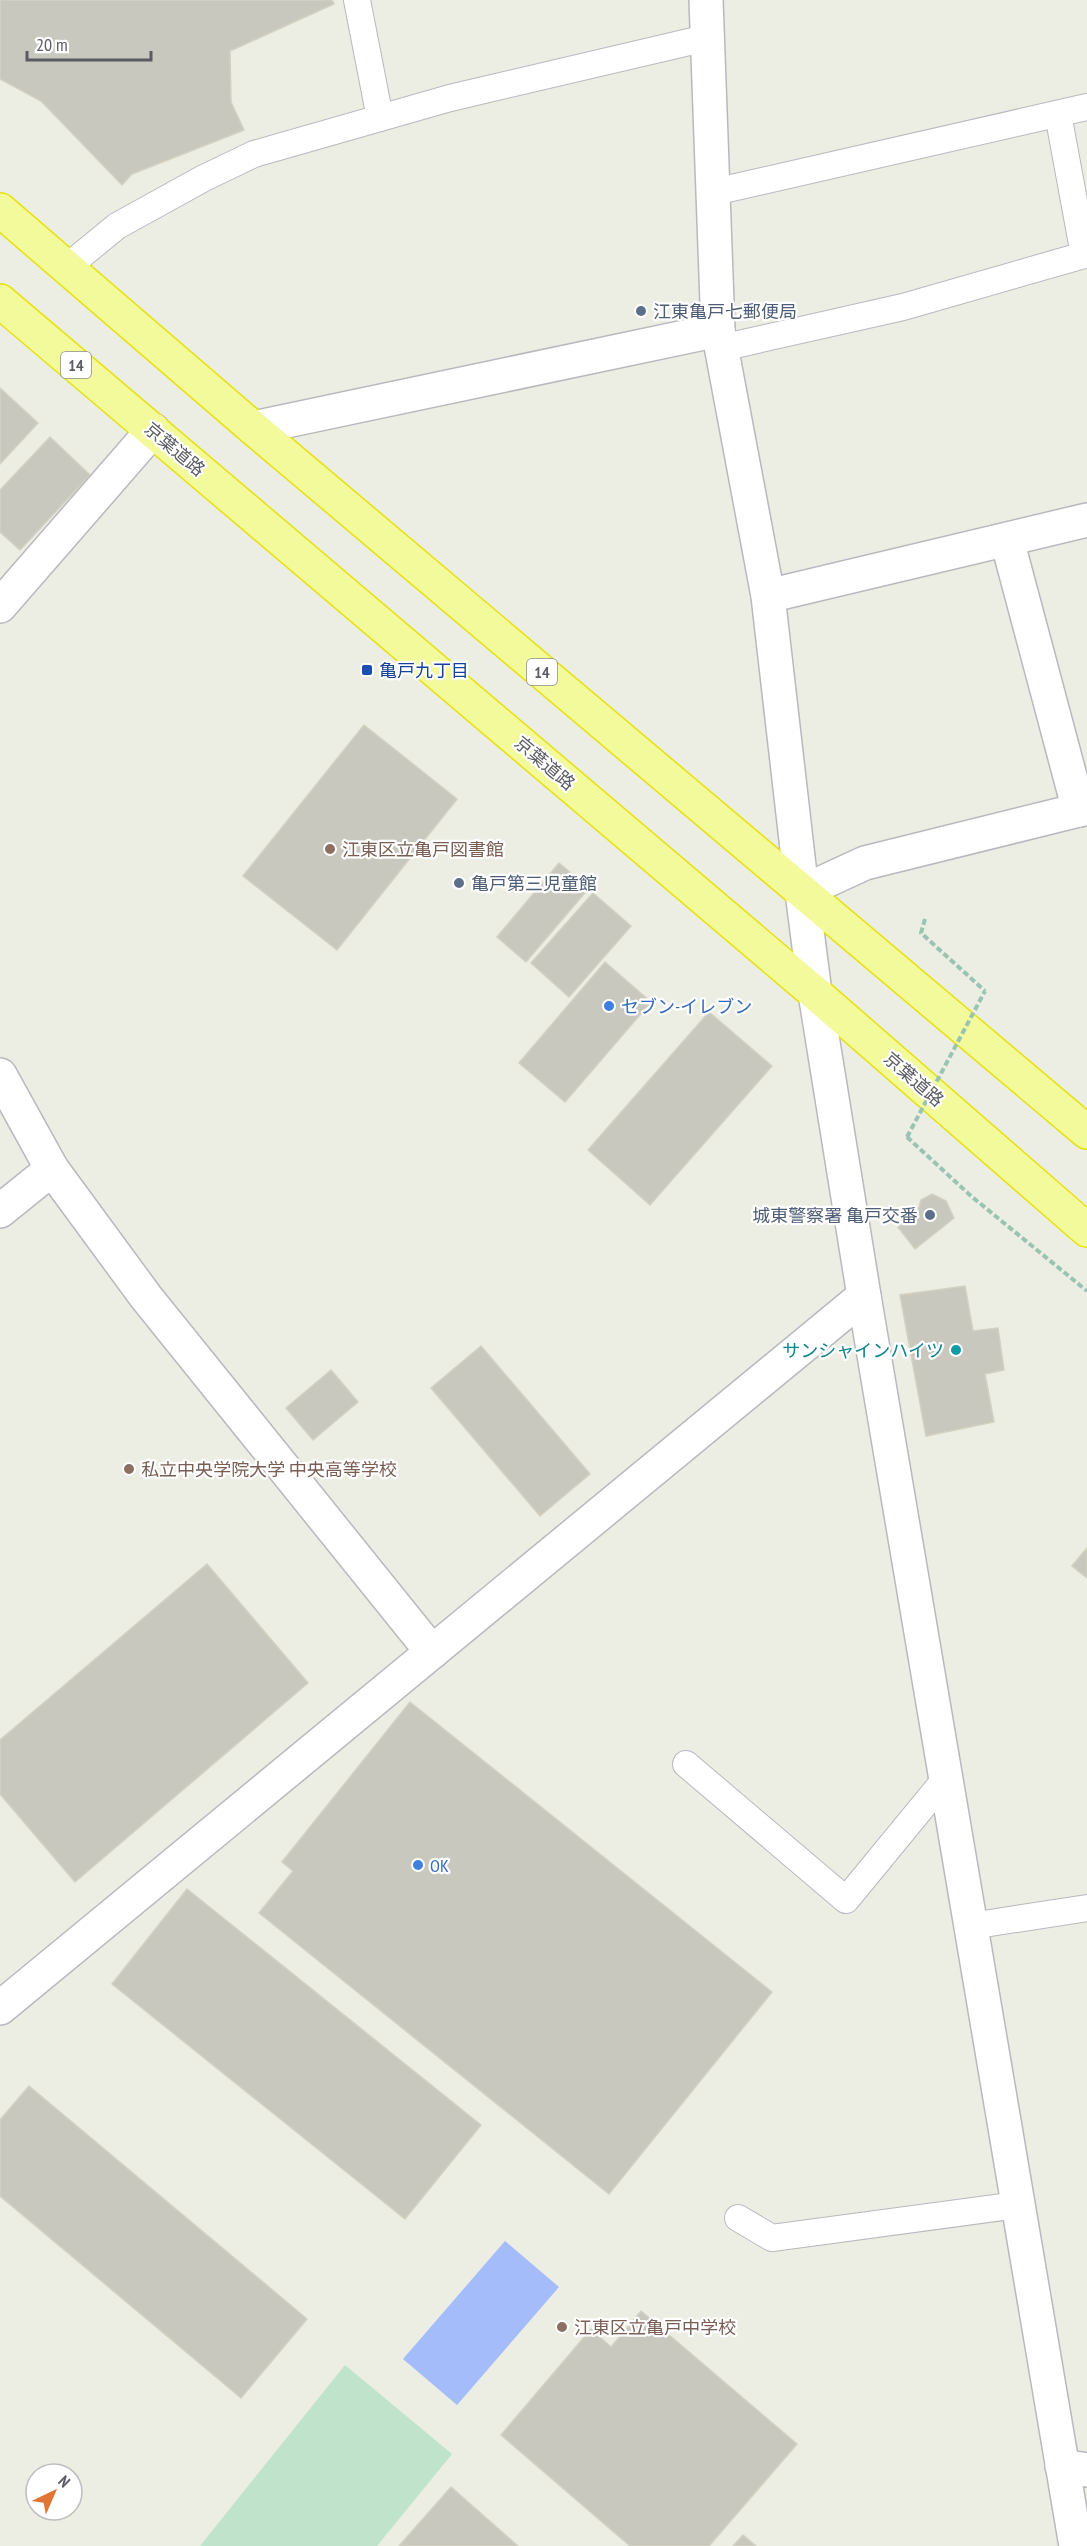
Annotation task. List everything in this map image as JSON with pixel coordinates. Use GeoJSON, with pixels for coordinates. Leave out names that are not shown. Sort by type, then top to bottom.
{"type":"FeatureCollection","features":[{"type":"Feature","properties":{"kind":"highway","name":"14"},"geometry":{"type":"LineString","coordinates":[[0,210],[253,428],[1087,1132]]}},
{"type":"Feature","properties":{"kind":"highway","name":"京葉道路"},"geometry":{"type":"LineString","coordinates":[[0,300],[815,993],[1087,1230]]}},
{"type":"Feature","properties":{"kind":"street"},"geometry":{"type":"LineString","coordinates":[[706,0],[719,339],[768,596],[815,993],[864,1296],[1018,2205],[1074,2468],[1076,2546]]}},
{"type":"Feature","properties":{"kind":"street"},"geometry":{"type":"LineString","coordinates":[[253,428],[719,339]]}},
{"type":"Feature","properties":{"kind":"street"},"geometry":{"type":"LineString","coordinates":[[0,606],[153,430]]}},
{"type":"Feature","properties":{"kind":"street"},"geometry":{"type":"LineString","coordinates":[[768,596],[1087,520]]}},
{"type":"Feature","properties":{"kind":"street"},"geometry":{"type":"LineString","coordinates":[[802,892],[865,863],[1083,809],[1007,540]]}},
{"type":"Feature","properties":{"kind":"street"},"geometry":{"type":"LineString","coordinates":[[0,1075],[52,1169],[146,1297],[432,1652]]}},
{"type":"Feature","properties":{"kind":"street"},"geometry":{"type":"LineString","coordinates":[[0,1211],[52,1169]]}},
{"type":"Feature","properties":{"kind":"street"},"geometry":{"type":"LineString","coordinates":[[0,2008],[864,1296]]}},
{"type":"Feature","properties":{"kind":"lane"},"geometry":{"type":"LineString","coordinates":[[357,0],[380,118]]}},
{"type":"Feature","properties":{"kind":"lane"},"geometry":{"type":"LineString","coordinates":[[67,267],[117,226],[204,178],[254,154],[450,98],[706,38]]}},
{"type":"Feature","properties":{"kind":"lane"},"geometry":{"type":"LineString","coordinates":[[714,192],[1087,107]]}},
{"type":"Feature","properties":{"kind":"lane"},"geometry":{"type":"LineString","coordinates":[[719,339],[903,307],[1084,255],[1058,114]]}},
{"type":"Feature","properties":{"kind":"lane"},"geometry":{"type":"LineString","coordinates":[[686,1764],[846,1900],[946,1777]]}},
{"type":"Feature","properties":{"kind":"lane"},"geometry":{"type":"LineString","coordinates":[[971,1926],[1087,1908]]}},
{"type":"Feature","properties":{"kind":"lane"},"geometry":{"type":"LineString","coordinates":[[738,2218],[772,2238],[1018,2205]]}},
{"type":"Feature","properties":{"kind":"path"},"geometry":{"type":"LineString","coordinates":[[926,919],[921,933],[985,991],[907,1137],[971,1196],[1087,1292]]}},
{"type":"Feature","properties":{"kind":"green space"},"geometry":{"type":"Polygon","coordinates":[[[345,2365],[452,2454],[377,2546],[200,2546],[345,2365]]]}},
{"type":"Feature","properties":{"kind":"water"},"geometry":{"type":"Polygon","coordinates":[[[505,2241],[559,2287],[457,2405],[403,2359],[505,2241]]]}},
{"type":"Feature","properties":{"kind":"building"},"geometry":{"type":"Polygon","coordinates":[[[0,0],[332,0],[334,4],[230,51],[231,102],[244,130],[132,174],[122,185],[41,101],[0,79],[0,0]]]}},
{"type":"Feature","properties":{"kind":"building"},"geometry":{"type":"Polygon","coordinates":[[[0,388],[38,423],[0,464],[0,388]]]}},
{"type":"Feature","properties":{"kind":"building"},"geometry":{"type":"Polygon","coordinates":[[[50,437],[90,475],[20,550],[0,532],[0,490],[50,437]]]}},
{"type":"Feature","properties":{"kind":"building"},"geometry":{"type":"Polygon","coordinates":[[[364,725],[457,799],[337,950],[243,876],[364,725]]]}},
{"type":"Feature","properties":{"kind":"building"},"geometry":{"type":"Polygon","coordinates":[[[559,863],[589,888],[526,962],[497,937],[559,863]]]}},
{"type":"Feature","properties":{"kind":"building"},"geometry":{"type":"Polygon","coordinates":[[[593,893],[631,926],[569,997],[531,963],[593,893]]]}},
{"type":"Feature","properties":{"kind":"building"},"geometry":{"type":"Polygon","coordinates":[[[605,962],[651,1002],[565,1102],[519,1063],[605,962]]]}},
{"type":"Feature","properties":{"kind":"building"},"geometry":{"type":"Polygon","coordinates":[[[709,1012],[772,1066],[650,1205],[588,1150],[709,1012]]]}},
{"type":"Feature","properties":{"kind":"building"},"geometry":{"type":"Polygon","coordinates":[[[932,1194],[946,1201],[954,1218],[915,1249],[898,1227],[918,1211],[921,1200],[932,1194]]]}},
{"type":"Feature","properties":{"kind":"building","name":"サンシャインハイツ"},"geometry":{"type":"Polygon","coordinates":[[[965,1286],[973,1331],[998,1328],[1004,1370],[985,1374],[994,1422],[926,1436],[900,1295],[965,1286]]]}},
{"type":"Feature","properties":{"kind":"building"},"geometry":{"type":"Polygon","coordinates":[[[481,1346],[590,1474],[540,1516],[431,1388],[481,1346]]]}},
{"type":"Feature","properties":{"kind":"building"},"geometry":{"type":"Polygon","coordinates":[[[331,1370],[358,1402],[313,1440],[286,1408],[331,1370]]]}},
{"type":"Feature","properties":{"kind":"building"},"geometry":{"type":"Polygon","coordinates":[[[1087,1548],[1087,1578],[1072,1566],[1087,1548]]]}},
{"type":"Feature","properties":{"kind":"building"},"geometry":{"type":"Polygon","coordinates":[[[207,1564],[308,1683],[75,1882],[0,1794],[0,1740],[207,1564]]]}},
{"type":"Feature","properties":{"kind":"building"},"geometry":{"type":"Polygon","coordinates":[[[410,1702],[772,1992],[609,2194],[259,1913],[293,1871],[282,1862],[410,1702]]]}},
{"type":"Feature","properties":{"kind":"building"},"geometry":{"type":"Polygon","coordinates":[[[187,1889],[481,2125],[405,2219],[112,1984],[187,1889]]]}},
{"type":"Feature","properties":{"kind":"building"},"geometry":{"type":"Polygon","coordinates":[[[29,2086],[307,2319],[241,2398],[0,2196],[0,2120],[29,2086]]]}},
{"type":"Feature","properties":{"kind":"building"},"geometry":{"type":"Polygon","coordinates":[[[641,2311],[797,2444],[709,2546],[630,2546],[501,2435],[591,2329],[611,2347],[641,2311]]]}},
{"type":"Feature","properties":{"kind":"building"},"geometry":{"type":"Polygon","coordinates":[[[451,2487],[518,2546],[399,2546],[451,2487]]]}},
{"type":"Feature","properties":{"kind":"building"},"geometry":{"type":"Polygon","coordinates":[[[743,2535],[756,2546],[733,2546],[743,2535]]]}},
{"type":"Feature","properties":{"kind":"place","name":"江東亀戸七郵便局"},"geometry":{"type":"Point","coordinates":[641,311]}},
{"type":"Feature","properties":{"kind":"place","name":"亀戸九丁目"},"geometry":{"type":"Point","coordinates":[367,670]}},
{"type":"Feature","properties":{"kind":"place","name":"江東区立亀戸図書館"},"geometry":{"type":"Point","coordinates":[330,849]}},
{"type":"Feature","properties":{"kind":"place","name":"亀戸第三児童館"},"geometry":{"type":"Point","coordinates":[459,883]}},
{"type":"Feature","properties":{"kind":"place","name":"セブン-イレブン"},"geometry":{"type":"Point","coordinates":[609,1006]}},
{"type":"Feature","properties":{"kind":"place","name":"城東警察署 亀戸交番"},"geometry":{"type":"Point","coordinates":[930,1215]}},
{"type":"Feature","properties":{"kind":"place","name":"サンシャインハイツ"},"geometry":{"type":"Point","coordinates":[956,1350]}},
{"type":"Feature","properties":{"kind":"place","name":"私立中央学院大学 中央高等学校"},"geometry":{"type":"Point","coordinates":[129,1469]}},
{"type":"Feature","properties":{"kind":"place","name":"OK"},"geometry":{"type":"Point","coordinates":[418,1865]}},
{"type":"Feature","properties":{"kind":"place","name":"江東区立亀戸中学校"},"geometry":{"type":"Point","coordinates":[562,2327]}}]}
